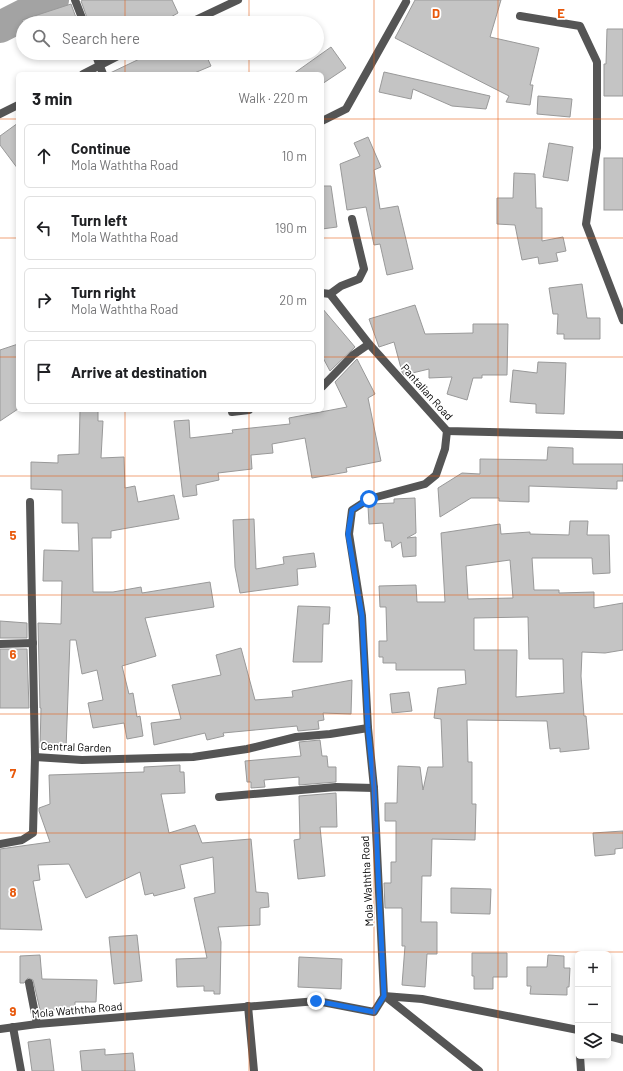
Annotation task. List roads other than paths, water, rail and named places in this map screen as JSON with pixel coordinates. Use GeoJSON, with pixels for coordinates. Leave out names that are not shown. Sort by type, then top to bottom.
{"type":"FeatureCollection","features":[{"type":"Feature","properties":{"kind":"street"},"geometry":{"type":"LineString","coordinates":[[204,16],[238,0]]}},
{"type":"Feature","properties":{"kind":"street"},"geometry":{"type":"LineString","coordinates":[[76,2],[81,16]]}},
{"type":"Feature","properties":{"kind":"street"},"geometry":{"type":"LineString","coordinates":[[324,120],[346,109],[406,2]]}},
{"type":"Feature","properties":{"kind":"street"},"geometry":{"type":"LineString","coordinates":[[520,16],[580,26],[597,62],[597,148],[586,224],[623,320]]}},
{"type":"Feature","properties":{"kind":"street"},"geometry":{"type":"LineString","coordinates":[[98,60],[102,72]]}},
{"type":"Feature","properties":{"kind":"street"},"geometry":{"type":"LineString","coordinates":[[86,72],[108,60]]}},
{"type":"Feature","properties":{"kind":"street"},"geometry":{"type":"LineString","coordinates":[[0,114],[16,106]]}},
{"type":"Feature","properties":{"kind":"street"},"geometry":{"type":"LineString","coordinates":[[326,293],[359,279],[364,269],[352,218]]}},
{"type":"Feature","properties":{"kind":"street","name":"Pantalian Road"},"geometry":{"type":"LineString","coordinates":[[326,293],[369,344],[447,431],[623,435]]}},
{"type":"Feature","properties":{"kind":"street"},"geometry":{"type":"LineString","coordinates":[[324,385],[352,355],[369,344]]}},
{"type":"Feature","properties":{"kind":"street","name":"Mola Waththa Road"},"geometry":{"type":"LineString","coordinates":[[0,1029],[37,1024],[316,1001],[374,1012],[384,996],[374,788],[368,728],[362,616],[348,534],[352,510],[369,499],[425,484],[436,474],[445,449],[447,431]]}},
{"type":"Feature","properties":{"kind":"street","name":"Central Garden"},"geometry":{"type":"LineString","coordinates":[[30,502],[35,757],[82,760],[193,757],[247,749],[296,737],[330,734],[368,728]]}},
{"type":"Feature","properties":{"kind":"street"},"geometry":{"type":"LineString","coordinates":[[0,644],[33,643]]}},
{"type":"Feature","properties":{"kind":"street"},"geometry":{"type":"LineString","coordinates":[[0,844],[22,840],[33,833],[35,757]]}},
{"type":"Feature","properties":{"kind":"street"},"geometry":{"type":"LineString","coordinates":[[219,796],[336,787],[374,788]]}},
{"type":"Feature","properties":{"kind":"street"},"geometry":{"type":"LineString","coordinates":[[29,983],[37,1024]]}},
{"type":"Feature","properties":{"kind":"street"},"geometry":{"type":"LineString","coordinates":[[384,996],[422,999],[575,1029]]}},
{"type":"Feature","properties":{"kind":"street"},"geometry":{"type":"LineString","coordinates":[[384,996],[479,1071]]}},
{"type":"Feature","properties":{"kind":"street"},"geometry":{"type":"LineString","coordinates":[[248,1006],[254,1071]]}},
{"type":"Feature","properties":{"kind":"street"},"geometry":{"type":"LineString","coordinates":[[13,1027],[21,1071]]}},
{"type":"Feature","properties":{"kind":"street"},"geometry":{"type":"LineString","coordinates":[[611,1037],[623,1040]]}},
{"type":"Feature","properties":{"kind":"street"},"geometry":{"type":"LineString","coordinates":[[580,1059],[581,1071]]}},
{"type":"Feature","properties":{"kind":"waterway"},"geometry":{"type":"LineString","coordinates":[[22,16],[53,0]]}},
{"type":"Feature","properties":{"kind":"waterway"},"geometry":{"type":"LineString","coordinates":[[0,27],[16,19]]}}]}
